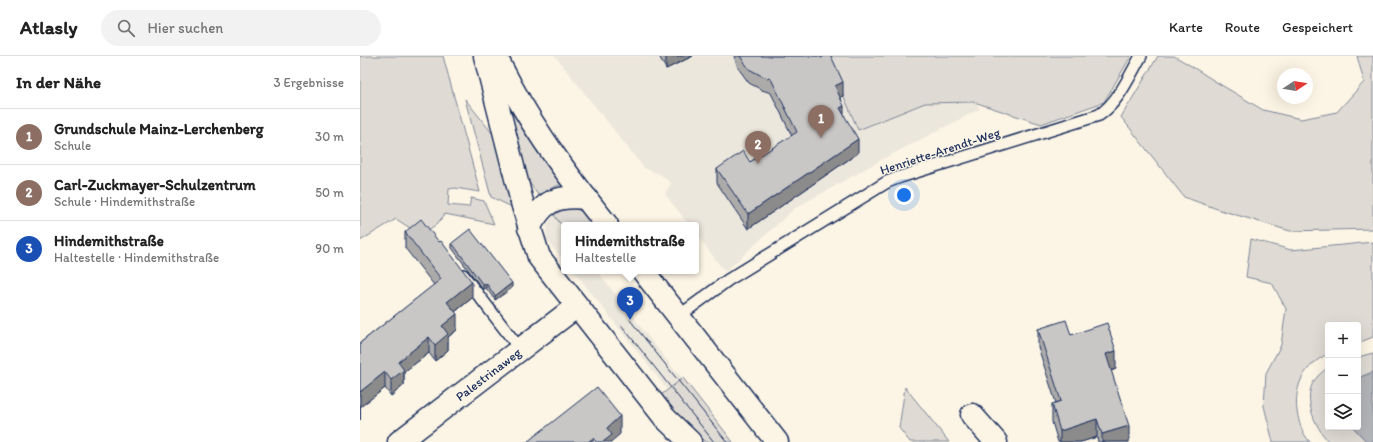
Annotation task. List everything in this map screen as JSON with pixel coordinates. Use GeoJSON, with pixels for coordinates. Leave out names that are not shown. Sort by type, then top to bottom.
{"type":"FeatureCollection","features":[{"type":"Feature","properties":{"kind":"street"},"geometry":{"type":"LineString","coordinates":[[485,56],[529,228],[539,257],[664,418],[690,442]]}},
{"type":"Feature","properties":{"kind":"street"},"geometry":{"type":"LineString","coordinates":[[496,56],[523,109],[560,165],[605,222]]}},
{"type":"Feature","properties":{"kind":"street"},"geometry":{"type":"LineString","coordinates":[[529,228],[542,208],[551,201],[569,197],[586,198]]}},
{"type":"Feature","properties":{"kind":"street"},"geometry":{"type":"LineString","coordinates":[[645,274],[777,442]]}},
{"type":"Feature","properties":{"kind":"street","name":"Palestrinaweg"},"geometry":{"type":"LineString","coordinates":[[399,442],[577,306]]}},
{"type":"Feature","properties":{"kind":"street"},"geometry":{"type":"LineString","coordinates":[[972,415],[996,442]]}},
{"type":"Feature","properties":{"kind":"lane","name":"Henriette-Arendt-Weg"},"geometry":{"type":"LineString","coordinates":[[679,316],[728,280],[887,182],[1099,115],[1113,103],[1141,56]]}},
{"type":"Feature","properties":{"kind":"lane"},"geometry":{"type":"LineString","coordinates":[[457,266],[520,349]]}},
{"type":"Feature","properties":{"kind":"shaded area"},"geometry":{"type":"Polygon","coordinates":[[[360,56],[443,56],[480,192],[455,188],[449,189],[448,205],[469,207],[471,198],[484,201],[494,224],[445,214],[437,224],[421,235],[396,219],[360,241],[360,56]]]}},
{"type":"Feature","properties":{"kind":"shaded area"},"geometry":{"type":"Polygon","coordinates":[[[555,56],[952,56],[980,109],[881,160],[794,209],[725,272],[699,238],[699,222],[687,222],[665,194],[671,183],[661,175],[644,168],[555,56]]]}},
{"type":"Feature","properties":{"kind":"shaded area"},"geometry":{"type":"Polygon","coordinates":[[[827,56],[1131,56],[1104,102],[1041,124],[974,102],[925,103],[858,130],[827,56]]]}},
{"type":"Feature","properties":{"kind":"shaded area"},"geometry":{"type":"Polygon","coordinates":[[[1158,56],[1174,56],[1263,110],[1301,119],[1337,112],[1364,82],[1357,56],[1373,56],[1373,229],[1290,231],[1220,210],[1184,197],[1121,117],[1158,56]]]}},
{"type":"Feature","properties":{"kind":"shaded area"},"geometry":{"type":"Polygon","coordinates":[[[465,99],[496,138],[514,208],[491,197],[465,99]]]}},
{"type":"Feature","properties":{"kind":"shaded area"},"geometry":{"type":"Polygon","coordinates":[[[512,108],[562,184],[538,195],[529,182],[509,111],[512,108]]]}},
{"type":"Feature","properties":{"kind":"shaded area"},"geometry":{"type":"Polygon","coordinates":[[[573,208],[586,213],[594,222],[561,222],[561,225],[554,215],[562,210],[573,208]]]}},
{"type":"Feature","properties":{"kind":"shaded area"},"geometry":{"type":"Polygon","coordinates":[[[554,215],[561,225],[561,257],[546,239],[547,225],[554,215]]]}},
{"type":"Feature","properties":{"kind":"shaded area"},"geometry":{"type":"Polygon","coordinates":[[[1251,239],[1291,250],[1373,242],[1373,337],[1361,342],[1361,322],[1325,322],[1325,356],[1307,370],[1302,377],[1297,393],[1296,402],[1299,420],[1307,439],[1310,442],[1273,442],[1264,406],[1266,373],[1281,345],[1286,309],[1272,283],[1246,277],[1251,239]]]}},
{"type":"Feature","properties":{"kind":"shaded area"},"geometry":{"type":"Polygon","coordinates":[[[576,274],[599,274],[733,442],[666,391],[667,390],[576,274]]]}},
{"type":"Feature","properties":{"kind":"shaded area"},"geometry":{"type":"Polygon","coordinates":[[[1373,353],[1373,372],[1361,377],[1361,358],[1361,356],[1373,353]]]}},
{"type":"Feature","properties":{"kind":"shaded area"},"geometry":{"type":"Polygon","coordinates":[[[1325,370],[1325,430],[1356,430],[1367,442],[1329,442],[1318,427],[1311,410],[1310,392],[1313,383],[1325,370]]]}},
{"type":"Feature","properties":{"kind":"shaded area"},"geometry":{"type":"Polygon","coordinates":[[[1373,372],[1373,442],[1367,442],[1356,430],[1361,430],[1361,377],[1373,372]]]}},
{"type":"Feature","properties":{"kind":"shaded area"},"geometry":{"type":"Polygon","coordinates":[[[683,378],[733,442],[705,442],[661,395],[683,378]]]}},
{"type":"Feature","properties":{"kind":"shaded area"},"geometry":{"type":"Polygon","coordinates":[[[905,387],[949,442],[910,442],[899,428],[905,387]]]}},
{"type":"Feature","properties":{"kind":"building"},"geometry":{"type":"Polygon","coordinates":[[[740,56],[820,56],[821,58],[831,56],[843,82],[835,86],[844,106],[840,108],[858,139],[748,214],[717,169],[743,151],[750,162],[797,132],[771,79],[749,69],[740,56]]]}},
{"type":"Feature","properties":{"kind":"building"},"geometry":{"type":"Polygon","coordinates":[[[421,219],[439,242],[441,241],[472,282],[447,302],[457,314],[442,326],[448,334],[435,345],[429,337],[398,362],[404,370],[391,380],[385,372],[360,392],[360,343],[441,279],[405,232],[421,219]]]}},
{"type":"Feature","properties":{"kind":"building"},"geometry":{"type":"Polygon","coordinates":[[[470,229],[512,283],[495,296],[486,283],[483,285],[452,243],[470,229]]]}},
{"type":"Feature","properties":{"kind":"building"},"geometry":{"type":"Polygon","coordinates":[[[1066,320],[1071,335],[1107,323],[1116,351],[1106,354],[1129,426],[1102,434],[1097,419],[1060,431],[1052,404],[1061,401],[1038,329],[1066,320]]]}},
{"type":"Feature","properties":{"kind":"building"},"geometry":{"type":"Polygon","coordinates":[[[597,387],[620,416],[607,428],[612,435],[603,442],[596,442],[593,438],[588,442],[527,442],[597,387]]]}},
{"type":"Feature","properties":{"kind":"tram line"},"geometry":{"type":"LineString","coordinates":[[630,320],[727,442]]}},
{"type":"Feature","properties":{"kind":"tram line"},"geometry":{"type":"LineString","coordinates":[[622,326],[714,442]]}},
{"type":"Feature","properties":{"kind":"place","name":"Grundschule Mainz-Lerchenberg"},"geometry":{"type":"Point","coordinates":[821,138]}},
{"type":"Feature","properties":{"kind":"place","name":"Carl-Zuckmayer-Schulzentrum"},"geometry":{"type":"Point","coordinates":[758,164]}},
{"type":"Feature","properties":{"kind":"place","name":"Hindemithstraße"},"geometry":{"type":"Point","coordinates":[630,320]}}]}
